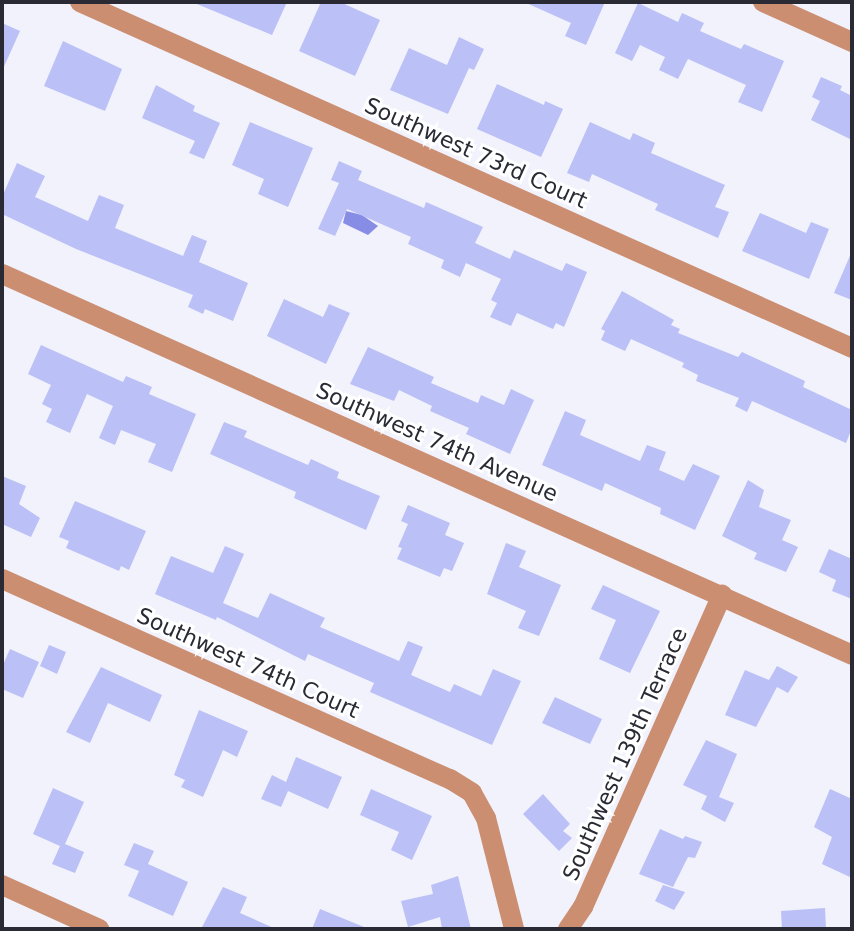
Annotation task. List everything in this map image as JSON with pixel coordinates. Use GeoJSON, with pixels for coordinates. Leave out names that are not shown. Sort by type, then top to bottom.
{"type":"FeatureCollection","features":[{"type":"Feature","properties":{"kind":"street","name":"Southwest 73rd Court"},"geometry":{"type":"LineString","coordinates":[[80,2],[852,348]]}},
{"type":"Feature","properties":{"kind":"street"},"geometry":{"type":"LineString","coordinates":[[763,2],[852,42]]}},
{"type":"Feature","properties":{"kind":"street","name":"Southwest 74th Avenue"},"geometry":{"type":"LineString","coordinates":[[2,274],[852,655]]}},
{"type":"Feature","properties":{"kind":"street","name":"Southwest 74th Court"},"geometry":{"type":"LineString","coordinates":[[2,579],[450,779],[472,793],[486,818],[514,929]]}},
{"type":"Feature","properties":{"kind":"street","name":"Southwest 139th Terrace"},"geometry":{"type":"LineString","coordinates":[[568,929],[583,907],[722,595]]}},
{"type":"Feature","properties":{"kind":"street"},"geometry":{"type":"LineString","coordinates":[[2,885],[99,929]]}},
{"type":"Feature","properties":{"kind":"water"},"geometry":{"type":"Polygon","coordinates":[[[346,211],[362,215],[378,226],[368,235],[343,223],[346,211]]]}},
{"type":"Feature","properties":{"kind":"building"},"geometry":{"type":"Polygon","coordinates":[[[192,2],[287,2],[272,35],[192,2]]]}},
{"type":"Feature","properties":{"kind":"building"},"geometry":{"type":"Polygon","coordinates":[[[321,2],[340,2],[380,20],[355,76],[299,51],[321,2]]]}},
{"type":"Feature","properties":{"kind":"building"},"geometry":{"type":"Polygon","coordinates":[[[524,2],[605,2],[586,45],[565,36],[571,23],[524,2]]]}},
{"type":"Feature","properties":{"kind":"building"},"geometry":{"type":"Polygon","coordinates":[[[638,3],[678,22],[682,13],[704,23],[700,31],[741,49],[744,44],[784,61],[762,112],[738,102],[746,85],[688,59],[678,79],[659,70],[665,57],[640,45],[632,61],[615,53],[638,3]]]}},
{"type":"Feature","properties":{"kind":"building"},"geometry":{"type":"Polygon","coordinates":[[[2,23],[20,31],[2,71],[2,23]]]}},
{"type":"Feature","properties":{"kind":"building"},"geometry":{"type":"Polygon","coordinates":[[[459,37],[484,49],[474,70],[469,68],[448,114],[390,90],[409,48],[447,65],[459,37]]]}},
{"type":"Feature","properties":{"kind":"building"},"geometry":{"type":"Polygon","coordinates":[[[63,41],[122,69],[105,111],[44,86],[63,41]]]}},
{"type":"Feature","properties":{"kind":"building"},"geometry":{"type":"Polygon","coordinates":[[[821,77],[842,86],[840,90],[852,96],[852,140],[811,120],[820,101],[812,97],[821,77]]]}},
{"type":"Feature","properties":{"kind":"building"},"geometry":{"type":"Polygon","coordinates":[[[497,84],[544,105],[545,101],[563,109],[541,157],[477,129],[497,84]]]}},
{"type":"Feature","properties":{"kind":"building"},"geometry":{"type":"Polygon","coordinates":[[[156,85],[195,106],[193,111],[220,123],[204,159],[189,153],[195,141],[142,118],[156,85]]]}},
{"type":"Feature","properties":{"kind":"building"},"geometry":{"type":"Polygon","coordinates":[[[250,122],[313,148],[288,207],[258,194],[264,179],[232,165],[250,122]]]}},
{"type":"Feature","properties":{"kind":"building"},"geometry":{"type":"Polygon","coordinates":[[[590,122],[630,140],[633,133],[655,143],[651,153],[725,185],[715,207],[729,212],[718,238],[655,210],[658,204],[592,174],[589,182],[567,173],[590,122]]]}},
{"type":"Feature","properties":{"kind":"building"},"geometry":{"type":"Polygon","coordinates":[[[339,161],[362,171],[358,180],[424,208],[426,202],[483,227],[475,243],[510,259],[514,250],[562,271],[566,263],[587,272],[564,327],[556,323],[553,329],[517,313],[511,326],[490,317],[497,303],[491,300],[501,279],[466,263],[460,277],[441,268],[444,260],[408,244],[411,237],[347,209],[335,236],[318,229],[339,183],[331,180],[339,161]]]}},
{"type":"Feature","properties":{"kind":"building"},"geometry":{"type":"Polygon","coordinates":[[[17,163],[45,176],[35,197],[88,221],[99,195],[124,205],[115,228],[183,256],[192,235],[207,241],[199,262],[248,283],[233,321],[205,309],[203,314],[188,307],[193,295],[76,249],[2,214],[2,197],[17,163]]]}},
{"type":"Feature","properties":{"kind":"building"},"geometry":{"type":"Polygon","coordinates":[[[760,213],[806,233],[811,222],[829,229],[809,279],[742,251],[760,213]]]}},
{"type":"Feature","properties":{"kind":"building"},"geometry":{"type":"Polygon","coordinates":[[[852,251],[852,300],[834,293],[852,251]]]}},
{"type":"Feature","properties":{"kind":"building"},"geometry":{"type":"Polygon","coordinates":[[[622,291],[674,320],[671,325],[680,329],[678,333],[738,357],[742,352],[805,381],[803,387],[852,410],[852,428],[846,443],[752,401],[747,412],[735,406],[739,398],[696,381],[698,375],[682,367],[684,363],[631,339],[625,351],[601,340],[605,331],[601,329],[622,291]]]}},
{"type":"Feature","properties":{"kind":"building"},"geometry":{"type":"Polygon","coordinates":[[[284,299],[323,317],[329,304],[350,313],[326,364],[267,336],[284,299]]]}},
{"type":"Feature","properties":{"kind":"building"},"geometry":{"type":"Polygon","coordinates":[[[41,345],[123,382],[126,376],[152,387],[149,394],[196,414],[172,472],[148,462],[156,444],[121,430],[115,445],[99,438],[113,406],[87,394],[70,433],[46,422],[52,409],[42,404],[51,385],[28,374],[41,345]]]}},
{"type":"Feature","properties":{"kind":"building"},"geometry":{"type":"Polygon","coordinates":[[[368,347],[434,377],[431,383],[478,403],[481,395],[504,405],[511,389],[534,400],[510,454],[466,434],[469,428],[430,411],[432,406],[399,390],[394,401],[350,384],[368,347]]]}},
{"type":"Feature","properties":{"kind":"building"},"geometry":{"type":"Polygon","coordinates":[[[565,411],[586,420],[580,435],[640,461],[647,445],[666,452],[659,470],[684,481],[693,464],[720,476],[695,530],[660,514],[661,508],[605,483],[602,491],[542,465],[565,411]]]}},
{"type":"Feature","properties":{"kind":"building"},"geometry":{"type":"Polygon","coordinates":[[[224,422],[247,431],[244,437],[308,465],[311,459],[339,472],[337,478],[380,496],[366,530],[294,498],[296,492],[210,454],[224,422]]]}},
{"type":"Feature","properties":{"kind":"building"},"geometry":{"type":"Polygon","coordinates":[[[2,476],[26,486],[19,504],[40,518],[31,537],[2,524],[2,476]]]}},
{"type":"Feature","properties":{"kind":"building"},"geometry":{"type":"Polygon","coordinates":[[[748,480],[764,490],[759,507],[791,520],[782,540],[798,547],[786,572],[754,559],[757,553],[722,536],[748,480]]]}},
{"type":"Feature","properties":{"kind":"building"},"geometry":{"type":"Polygon","coordinates":[[[75,501],[146,531],[129,570],[121,566],[119,571],[66,548],[69,541],[59,537],[75,501]]]}},
{"type":"Feature","properties":{"kind":"building"},"geometry":{"type":"Polygon","coordinates":[[[408,505],[450,523],[445,535],[464,543],[452,571],[444,568],[440,577],[397,559],[402,548],[398,547],[408,524],[401,521],[408,505]]]}},
{"type":"Feature","properties":{"kind":"building"},"geometry":{"type":"Polygon","coordinates":[[[506,543],[526,551],[519,567],[561,585],[539,636],[518,628],[526,611],[487,594],[506,543]]]}},
{"type":"Feature","properties":{"kind":"building"},"geometry":{"type":"Polygon","coordinates":[[[225,546],[244,554],[223,603],[258,618],[270,593],[325,618],[320,627],[399,661],[408,641],[423,647],[411,675],[450,692],[454,684],[481,696],[493,669],[521,681],[492,745],[370,692],[374,683],[308,654],[305,661],[217,617],[216,620],[155,594],[171,556],[213,573],[225,546]]]}},
{"type":"Feature","properties":{"kind":"building"},"geometry":{"type":"Polygon","coordinates":[[[829,549],[852,559],[852,599],[832,591],[836,580],[819,572],[829,549]]]}},
{"type":"Feature","properties":{"kind":"building"},"geometry":{"type":"Polygon","coordinates":[[[603,585],[660,611],[630,673],[599,659],[616,620],[591,609],[603,585]]]}},
{"type":"Feature","properties":{"kind":"building"},"geometry":{"type":"Polygon","coordinates":[[[49,645],[66,652],[57,674],[40,666],[49,645]]]}},
{"type":"Feature","properties":{"kind":"building"},"geometry":{"type":"Polygon","coordinates":[[[10,649],[39,662],[23,698],[2,689],[2,667],[10,649]]]}},
{"type":"Feature","properties":{"kind":"building"},"geometry":{"type":"Polygon","coordinates":[[[777,666],[798,677],[788,693],[777,687],[756,727],[725,715],[745,670],[769,680],[777,666]]]}},
{"type":"Feature","properties":{"kind":"building"},"geometry":{"type":"Polygon","coordinates":[[[101,667],[162,695],[150,722],[108,703],[90,743],[66,732],[101,667]]]}},
{"type":"Feature","properties":{"kind":"building"},"geometry":{"type":"Polygon","coordinates":[[[555,697],[602,719],[590,744],[542,723],[555,697]]]}},
{"type":"Feature","properties":{"kind":"building"},"geometry":{"type":"Polygon","coordinates":[[[199,710],[248,731],[237,757],[223,750],[203,797],[181,787],[185,780],[174,775],[199,710]]]}},
{"type":"Feature","properties":{"kind":"building"},"geometry":{"type":"Polygon","coordinates":[[[706,740],[737,754],[719,797],[734,803],[725,822],[701,809],[707,796],[683,785],[706,740]]]}},
{"type":"Feature","properties":{"kind":"building"},"geometry":{"type":"Polygon","coordinates":[[[296,757],[342,777],[328,809],[288,791],[281,807],[261,799],[272,775],[286,782],[296,757]]]}},
{"type":"Feature","properties":{"kind":"building"},"geometry":{"type":"Polygon","coordinates":[[[53,788],[84,802],[65,844],[84,852],[75,873],[52,864],[60,846],[33,834],[53,788]]]}},
{"type":"Feature","properties":{"kind":"building"},"geometry":{"type":"Polygon","coordinates":[[[371,789],[432,816],[412,860],[391,850],[399,832],[360,815],[371,789]]]}},
{"type":"Feature","properties":{"kind":"building"},"geometry":{"type":"Polygon","coordinates":[[[830,789],[852,799],[852,878],[822,864],[832,837],[814,827],[830,789]]]}},
{"type":"Feature","properties":{"kind":"building"},"geometry":{"type":"Polygon","coordinates":[[[543,794],[570,824],[563,831],[572,838],[559,851],[523,814],[543,794]]]}},
{"type":"Feature","properties":{"kind":"building"},"geometry":{"type":"Polygon","coordinates":[[[660,829],[683,839],[685,836],[702,842],[695,858],[688,857],[673,887],[639,874],[660,829]]]}},
{"type":"Feature","properties":{"kind":"building"},"geometry":{"type":"Polygon","coordinates":[[[134,843],[154,851],[148,864],[188,882],[173,916],[128,896],[139,871],[124,865],[134,843]]]}},
{"type":"Feature","properties":{"kind":"building"},"geometry":{"type":"Polygon","coordinates":[[[458,876],[471,929],[442,929],[440,917],[408,927],[401,901],[433,894],[431,885],[458,876]]]}},
{"type":"Feature","properties":{"kind":"building"},"geometry":{"type":"Polygon","coordinates":[[[663,885],[685,892],[674,910],[655,901],[663,885]]]}},
{"type":"Feature","properties":{"kind":"building"},"geometry":{"type":"Polygon","coordinates":[[[223,887],[247,897],[240,913],[276,929],[201,929],[223,887]]]}},
{"type":"Feature","properties":{"kind":"building"},"geometry":{"type":"Polygon","coordinates":[[[825,908],[826,929],[782,929],[781,911],[825,908]]]}},
{"type":"Feature","properties":{"kind":"building"},"geometry":{"type":"Polygon","coordinates":[[[320,909],[369,929],[312,929],[320,909]]]}}]}
